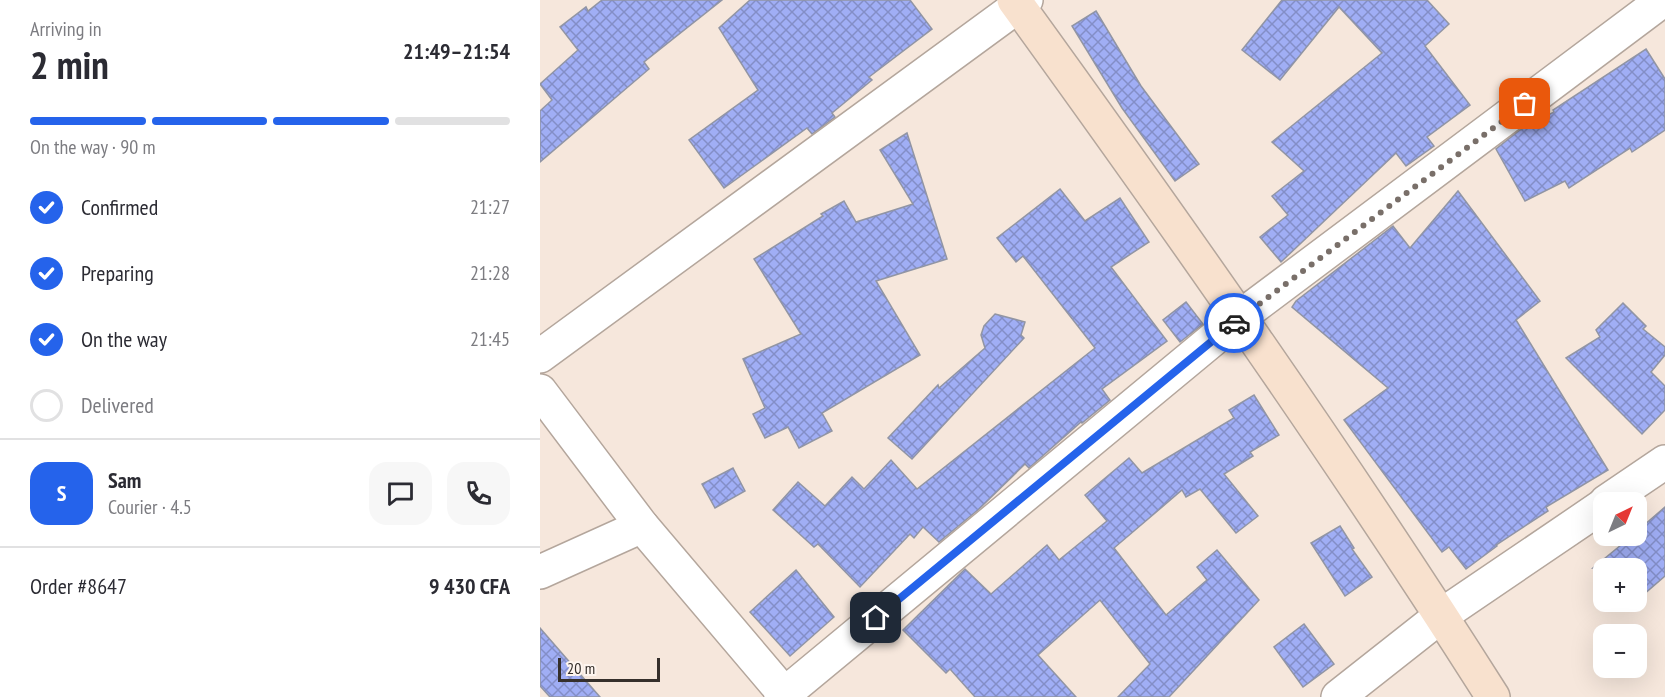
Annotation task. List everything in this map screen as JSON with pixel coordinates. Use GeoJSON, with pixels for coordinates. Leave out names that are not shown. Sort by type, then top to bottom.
{"type":"FeatureCollection","features":[{"type":"Feature","properties":{"kind":"main road"},"geometry":{"type":"LineString","coordinates":[[1019,2],[1240,317],[1442,615],[1493,697]]}},
{"type":"Feature","properties":{"kind":"street"},"geometry":{"type":"LineString","coordinates":[[540,356],[1019,2]]}},
{"type":"Feature","properties":{"kind":"street"},"geometry":{"type":"LineString","coordinates":[[540,391],[642,526],[784,696],[1240,317],[1660,5]]}},
{"type":"Feature","properties":{"kind":"street"},"geometry":{"type":"LineString","coordinates":[[1622,492],[1665,462]]}},
{"type":"Feature","properties":{"kind":"street"},"geometry":{"type":"LineString","coordinates":[[1338,697],[1442,615],[1593,512]]}},
{"type":"Feature","properties":{"kind":"street"},"geometry":{"type":"LineString","coordinates":[[540,572],[642,526]]}},
{"type":"Feature","properties":{"kind":"building"},"geometry":{"type":"Polygon","coordinates":[[[602,0],[722,0],[644,62],[649,69],[540,162],[540,111],[552,100],[540,84],[578,50],[560,27],[586,7],[588,11],[602,0]]]}},
{"type":"Feature","properties":{"kind":"building"},"geometry":{"type":"Polygon","coordinates":[[[750,0],[910,0],[932,29],[869,77],[872,80],[832,113],[835,117],[812,134],[807,128],[724,188],[689,140],[758,90],[719,28],[750,0]]]}},
{"type":"Feature","properties":{"kind":"building"},"geometry":{"type":"Polygon","coordinates":[[[1282,0],[1427,0],[1449,24],[1425,46],[1470,105],[1427,137],[1434,146],[1406,166],[1396,153],[1281,262],[1260,237],[1288,215],[1272,196],[1304,171],[1272,142],[1382,53],[1339,7],[1280,80],[1242,50],[1282,0]]]}},
{"type":"Feature","properties":{"kind":"building"},"geometry":{"type":"Polygon","coordinates":[[[1096,11],[1141,86],[1199,164],[1175,181],[1122,108],[1072,26],[1096,11]]]}},
{"type":"Feature","properties":{"kind":"building"},"geometry":{"type":"Polygon","coordinates":[[[1646,49],[1665,79],[1665,130],[1632,152],[1630,148],[1569,188],[1565,181],[1525,201],[1496,149],[1520,130],[1554,112],[1553,110],[1646,49]]]}},
{"type":"Feature","properties":{"kind":"building"},"geometry":{"type":"Polygon","coordinates":[[[907,133],[947,259],[876,281],[920,355],[822,413],[832,431],[799,448],[788,427],[765,438],[753,414],[765,408],[743,359],[801,334],[754,259],[844,201],[856,222],[913,204],[880,150],[907,133]]]}},
{"type":"Feature","properties":{"kind":"building"},"geometry":{"type":"Polygon","coordinates":[[[1060,189],[1085,221],[1120,198],[1149,242],[1111,267],[1167,341],[1102,389],[1110,400],[1029,468],[1025,464],[979,509],[939,542],[923,527],[914,538],[910,534],[860,587],[818,544],[814,547],[773,510],[798,482],[825,506],[852,477],[864,489],[891,460],[917,489],[1095,348],[1023,256],[1016,262],[997,238],[1060,189]]]}},
{"type":"Feature","properties":{"kind":"building"},"geometry":{"type":"Polygon","coordinates":[[[1458,191],[1540,301],[1516,320],[1608,470],[1546,507],[1548,511],[1496,545],[1466,569],[1449,547],[1442,552],[1344,420],[1388,388],[1292,307],[1296,301],[1393,226],[1410,248],[1458,191]]]}},
{"type":"Feature","properties":{"kind":"building"},"geometry":{"type":"Polygon","coordinates":[[[1186,302],[1203,324],[1180,342],[1163,320],[1186,302]]]}},
{"type":"Feature","properties":{"kind":"building"},"geometry":{"type":"Polygon","coordinates":[[[1623,303],[1646,326],[1643,329],[1665,347],[1665,355],[1651,372],[1665,386],[1665,410],[1642,434],[1566,358],[1600,337],[1596,330],[1623,303]]]}},
{"type":"Feature","properties":{"kind":"building"},"geometry":{"type":"Polygon","coordinates":[[[995,314],[1025,322],[1021,335],[1024,338],[912,459],[888,438],[938,385],[939,388],[985,348],[981,335],[984,326],[995,314]]]}},
{"type":"Feature","properties":{"kind":"building"},"geometry":{"type":"Polygon","coordinates":[[[1254,395],[1279,435],[1250,452],[1253,456],[1224,474],[1258,516],[1236,533],[1200,489],[1186,497],[1182,490],[1114,548],[1166,615],[1207,580],[1197,567],[1217,550],[1259,600],[1169,697],[1118,697],[1150,664],[1100,600],[1038,655],[1076,697],[975,697],[950,669],[946,673],[903,630],[965,569],[991,594],[1047,545],[1059,560],[1107,521],[1085,495],[1129,458],[1142,473],[1234,418],[1229,410],[1254,395]]]}},
{"type":"Feature","properties":{"kind":"building"},"geometry":{"type":"Polygon","coordinates":[[[733,468],[745,491],[715,508],[702,484],[733,468]]]}},
{"type":"Feature","properties":{"kind":"building"},"geometry":{"type":"Polygon","coordinates":[[[1665,507],[1665,576],[1647,592],[1647,558],[1605,558],[1620,546],[1647,546],[1647,523],[1665,507]]]}},
{"type":"Feature","properties":{"kind":"building"},"geometry":{"type":"Polygon","coordinates":[[[1340,526],[1354,548],[1352,549],[1372,577],[1345,596],[1311,543],[1340,526]]]}},
{"type":"Feature","properties":{"kind":"building"},"geometry":{"type":"Polygon","coordinates":[[[796,570],[834,617],[790,656],[750,612],[796,570]]]}},
{"type":"Feature","properties":{"kind":"building"},"geometry":{"type":"Polygon","coordinates":[[[1304,624],[1334,664],[1303,687],[1274,647],[1304,624]]]}},
{"type":"Feature","properties":{"kind":"building"},"geometry":{"type":"Polygon","coordinates":[[[540,628],[600,697],[550,697],[540,686],[540,628]]]}},
{"type":"Feature","properties":{"kind":"way so far"},"geometry":{"type":"LineString","coordinates":[[1234,323],[1525,104]]}},
{"type":"Feature","properties":{"kind":"route"},"geometry":{"type":"LineString","coordinates":[[876,618],[1234,323]]}}]}
